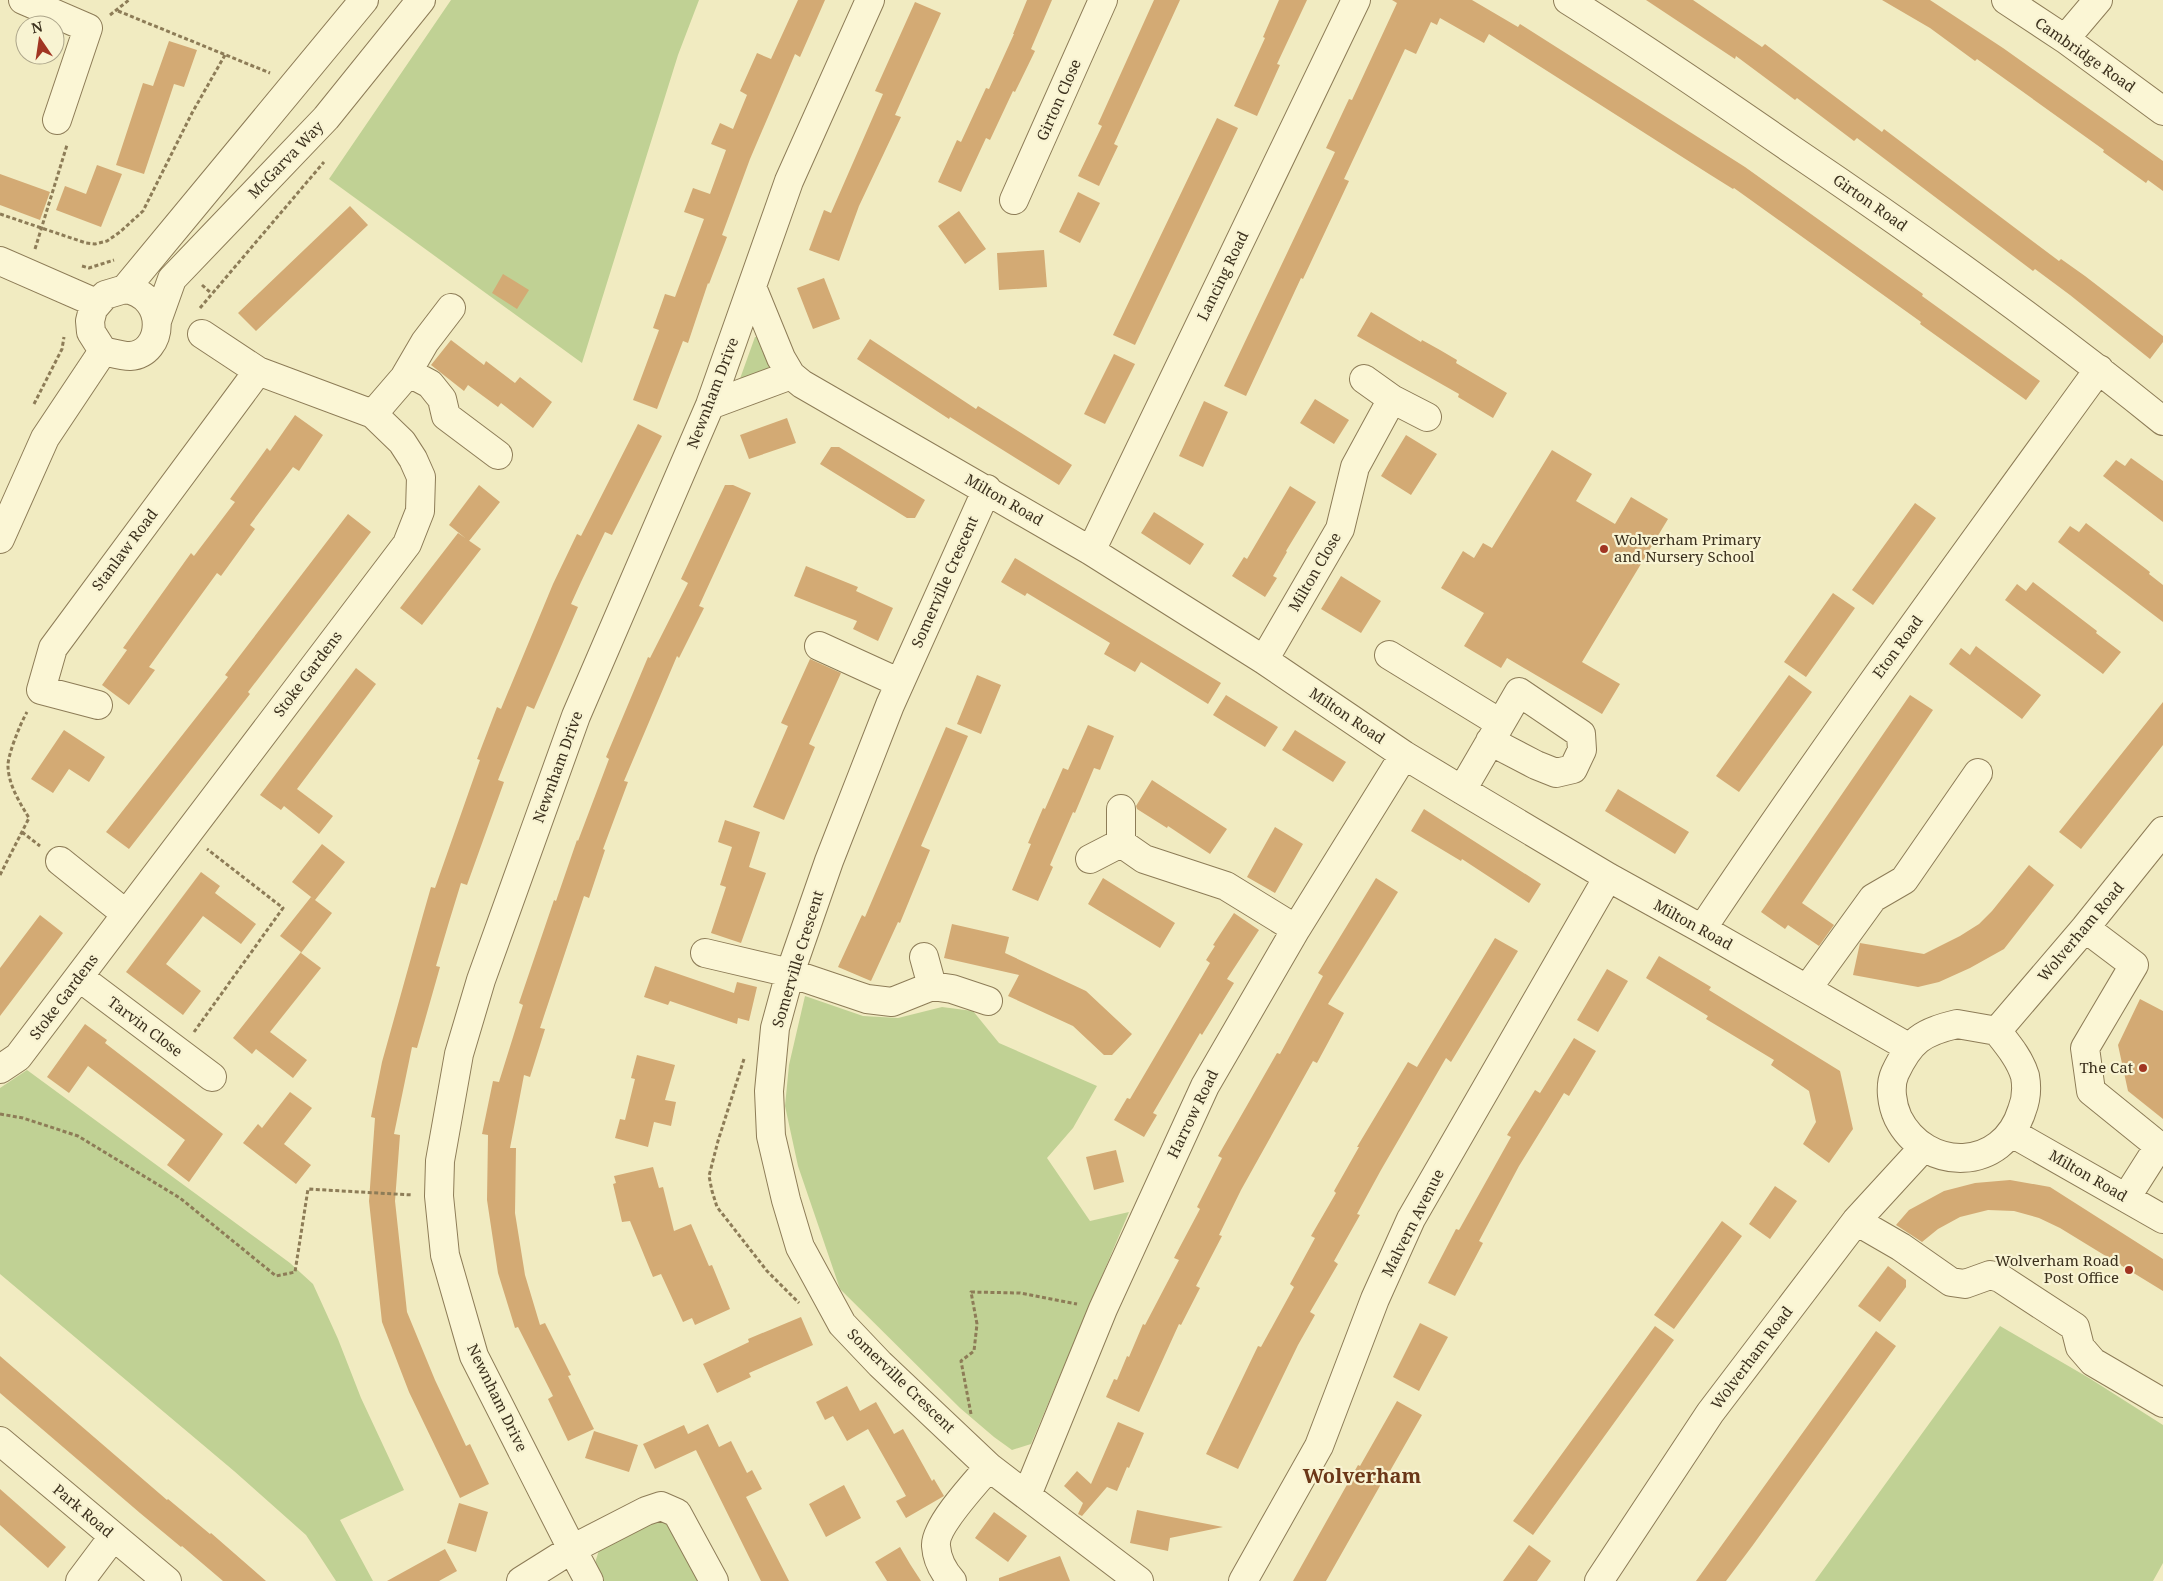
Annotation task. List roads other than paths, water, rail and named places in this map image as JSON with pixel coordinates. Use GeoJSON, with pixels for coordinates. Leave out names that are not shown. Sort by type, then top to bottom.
{"type":"FeatureCollection","features":[{"type":"Feature","properties":{"kind":"street"},"geometry":{"type":"LineString","coordinates":[[23,0],[88,28],[56,120]]}},
{"type":"Feature","properties":{"kind":"street"},"geometry":{"type":"LineString","coordinates":[[125,289],[364,0]]}},
{"type":"Feature","properties":{"kind":"street","name":"McGarva Way"},"geometry":{"type":"LineString","coordinates":[[158,321],[172,279],[326,118],[421,0]]}},
{"type":"Feature","properties":{"kind":"street","name":"Newnham Drive"},"geometry":{"type":"LineString","coordinates":[[589,1581],[474,1356],[445,1255],[439,1196],[440,1161],[459,1054],[481,980],[576,716],[710,405],[789,181],[870,0]]}},
{"type":"Feature","properties":{"kind":"street","name":"Girton Close"},"geometry":{"type":"LineString","coordinates":[[1014,200],[1103,0]]}},
{"type":"Feature","properties":{"kind":"street","name":"Lancing Road"},"geometry":{"type":"LineString","coordinates":[[1091,551],[1356,0]]}},
{"type":"Feature","properties":{"kind":"street","name":"Girton Road"},"geometry":{"type":"LineString","coordinates":[[1568,0],[1631,39],[1868,201],[2100,369],[2163,421]]}},
{"type":"Feature","properties":{"kind":"street","name":"Cambridge Road"},"geometry":{"type":"LineString","coordinates":[[2006,0],[2065,39],[2163,111]]}},
{"type":"Feature","properties":{"kind":"street"},"geometry":{"type":"LineString","coordinates":[[2065,39],[2098,0]]}},
{"type":"Feature","properties":{"kind":"street"},"geometry":{"type":"LineString","coordinates":[[0,261],[96,304]]}},
{"type":"Feature","properties":{"kind":"street","name":"Milton Road"},"geometry":{"type":"LineString","coordinates":[[752,287],[780,358],[791,375],[802,384],[987,489],[1091,551],[1264,660],[1404,755],[1608,878],[1702,929],[1908,1047]]}},
{"type":"Feature","properties":{"kind":"street"},"geometry":{"type":"LineString","coordinates":[[125,289],[142,294],[151,303],[158,321],[156,333],[151,343],[142,351],[131,356],[103,351],[91,332],[90,320],[96,304],[104,295],[125,289]]}},
{"type":"Feature","properties":{"kind":"street"},"geometry":{"type":"LineString","coordinates":[[373,414],[404,378],[425,342],[451,308]]}},
{"type":"Feature","properties":{"kind":"street","name":"Stoke Gardens"},"geometry":{"type":"LineString","coordinates":[[0,1069],[18,1057],[407,544],[420,511],[421,477],[413,459],[402,442],[373,414],[258,370],[202,334]]}},
{"type":"Feature","properties":{"kind":"street"},"geometry":{"type":"LineString","coordinates":[[0,539],[45,438],[103,351]]}},
{"type":"Feature","properties":{"kind":"street","name":"Eton Road"},"geometry":{"type":"LineString","coordinates":[[1702,929],[1764,836],[1885,664],[2100,369]]}},
{"type":"Feature","properties":{"kind":"street","name":"Stanlaw Road"},"geometry":{"type":"LineString","coordinates":[[98,705],[41,690],[53,648],[258,370]]}},
{"type":"Feature","properties":{"kind":"street"},"geometry":{"type":"LineString","coordinates":[[710,405],[791,375]]}},
{"type":"Feature","properties":{"kind":"street"},"geometry":{"type":"LineString","coordinates":[[404,378],[415,376],[430,384],[442,399],[446,416],[498,455]]}},
{"type":"Feature","properties":{"kind":"street"},"geometry":{"type":"LineString","coordinates":[[1364,379],[1392,399],[1427,417]]}},
{"type":"Feature","properties":{"kind":"street","name":"Milton Close"},"geometry":{"type":"LineString","coordinates":[[1264,660],[1340,529],[1355,467],[1392,399]]}},
{"type":"Feature","properties":{"kind":"street","name":"Somerville Crescent"},"geometry":{"type":"LineString","coordinates":[[987,489],[900,683],[833,852],[790,973],[774,1028],[769,1090],[771,1136],[786,1200],[800,1247],[842,1324],[880,1364],[962,1439],[989,1467],[1139,1581]]}},
{"type":"Feature","properties":{"kind":"street"},"geometry":{"type":"LineString","coordinates":[[819,646],[900,683]]}},
{"type":"Feature","properties":{"kind":"street"},"geometry":{"type":"LineString","coordinates":[[1389,655],[1495,732],[1462,790]]}},
{"type":"Feature","properties":{"kind":"street","name":"Harrow Road"},"geometry":{"type":"LineString","coordinates":[[1027,1495],[1103,1309],[1205,1086],[1296,929],[1404,755]]}},
{"type":"Feature","properties":{"kind":"street"},"geometry":{"type":"LineString","coordinates":[[1807,989],[1873,898],[1904,880],[1978,773]]}},
{"type":"Feature","properties":{"kind":"street"},"geometry":{"type":"LineString","coordinates":[[1121,809],[1121,842]]}},
{"type":"Feature","properties":{"kind":"street","name":"Wolverham Road"},"geometry":{"type":"LineString","coordinates":[[1997,1031],[2085,928],[2163,831]]}},
{"type":"Feature","properties":{"kind":"street"},"geometry":{"type":"LineString","coordinates":[[1121,842],[1144,859],[1226,886],[1296,929]]}},
{"type":"Feature","properties":{"kind":"street"},"geometry":{"type":"LineString","coordinates":[[1090,859],[1121,842]]}},
{"type":"Feature","properties":{"kind":"street"},"geometry":{"type":"LineString","coordinates":[[60,861],[126,914]]}},
{"type":"Feature","properties":{"kind":"street","name":"Malvern Avenue"},"geometry":{"type":"LineString","coordinates":[[1243,1581],[1319,1446],[1374,1299],[1412,1219],[1608,878]]}},
{"type":"Feature","properties":{"kind":"street"},"geometry":{"type":"LineString","coordinates":[[2085,928],[2134,965],[2085,1048],[2091,1091],[2159,1146],[2126,1198]]}},
{"type":"Feature","properties":{"kind":"street"},"geometry":{"type":"LineString","coordinates":[[705,953],[790,973],[867,1000],[892,1002],[932,986],[952,989],[988,1001]]}},
{"type":"Feature","properties":{"kind":"street"},"geometry":{"type":"LineString","coordinates":[[924,958],[932,986]]}},
{"type":"Feature","properties":{"kind":"street","name":"Tarvin Close"},"geometry":{"type":"LineString","coordinates":[[79,977],[212,1077]]}},
{"type":"Feature","properties":{"kind":"street"},"geometry":{"type":"LineString","coordinates":[[1956,1024],[1997,1031],[2016,1057],[2025,1077],[2026,1100],[2018,1123],[2012,1133],[1995,1148],[1976,1156],[1953,1158],[1923,1148],[1905,1132],[1895,1111],[1892,1099],[1893,1076],[1908,1047],[1934,1029],[1956,1024]]}},
{"type":"Feature","properties":{"kind":"street","name":"Milton Road"},"geometry":{"type":"LineString","coordinates":[[2012,1133],[2163,1219]]}},
{"type":"Feature","properties":{"kind":"street","name":"Wolverham Road"},"geometry":{"type":"LineString","coordinates":[[1599,1581],[1710,1413],[1856,1221],[1923,1148]]}},
{"type":"Feature","properties":{"kind":"street"},"geometry":{"type":"LineString","coordinates":[[1856,1221],[1901,1247],[1951,1282],[1965,1284],[1990,1275],[2000,1278],[2075,1327],[2080,1347],[2093,1362],[2163,1403]]}},
{"type":"Feature","properties":{"kind":"street","name":"Park Road"},"geometry":{"type":"LineString","coordinates":[[0,1441],[167,1581]]}},
{"type":"Feature","properties":{"kind":"street"},"geometry":{"type":"LineString","coordinates":[[952,1581],[940,1562],[936,1544],[942,1527],[960,1500],[989,1467]]}},
{"type":"Feature","properties":{"kind":"street"},"geometry":{"type":"LineString","coordinates":[[521,1581],[572,1549],[661,1506],[677,1513],[714,1581]]}},
{"type":"Feature","properties":{"kind":"street"},"geometry":{"type":"LineString","coordinates":[[80,1581],[113,1537]]}},
{"type":"Feature","properties":{"kind":"place","name":"Wolverham Primary and Nursery School"},"geometry":{"type":"Point","coordinates":[1604,549]}},
{"type":"Feature","properties":{"kind":"place","name":"The Cat"},"geometry":{"type":"Point","coordinates":[2143,1068]}},
{"type":"Feature","properties":{"kind":"place","name":"Wolverham Road Post Office"},"geometry":{"type":"Point","coordinates":[2129,1270]}},
{"type":"Feature","properties":{"kind":"district","name":"Wolverham"},"geometry":{"type":"Point","coordinates":[1362,1476]}}]}
